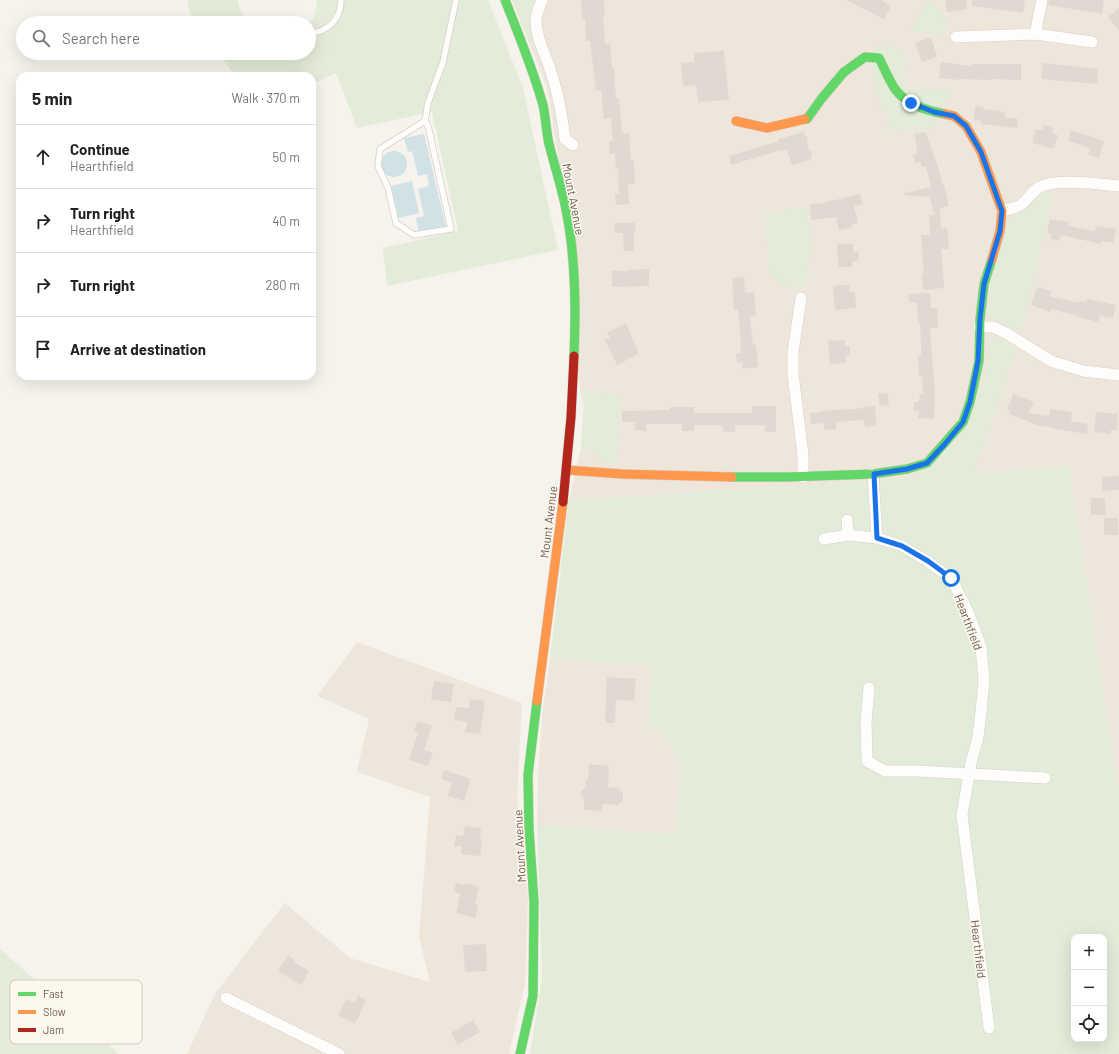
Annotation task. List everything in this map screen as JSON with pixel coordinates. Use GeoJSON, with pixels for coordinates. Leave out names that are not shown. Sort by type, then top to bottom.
{"type":"FeatureCollection","features":[{"type":"Feature","properties":{"kind":"street","name":"Mount Avenue"},"geometry":{"type":"LineString","coordinates":[[504,0],[522,42],[534,78],[543,108],[549,143],[560,182],[568,224],[575,315],[574,368],[567,470],[528,775],[529,829],[534,902],[532,996],[520,1054]]}},
{"type":"Feature","properties":{"kind":"street"},"geometry":{"type":"LineString","coordinates":[[542,0],[536,21],[539,41],[550,69],[559,102],[565,139],[573,145]]}},
{"type":"Feature","properties":{"kind":"street"},"geometry":{"type":"LineString","coordinates":[[1035,34],[1042,0]]}},
{"type":"Feature","properties":{"kind":"street"},"geometry":{"type":"LineString","coordinates":[[956,37],[1035,34],[1092,42]]}},
{"type":"Feature","properties":{"kind":"street"},"geometry":{"type":"LineString","coordinates":[[567,470],[622,474],[738,477],[803,477],[874,474],[907,469],[927,463],[963,422],[970,402],[978,361],[979,327],[984,284],[1000,231],[1002,211],[981,152],[966,126],[954,116],[934,112],[911,103],[896,90],[879,58],[865,57],[844,72],[822,98],[807,119],[767,128],[736,121]]}},
{"type":"Feature","properties":{"kind":"street"},"geometry":{"type":"LineString","coordinates":[[1002,211],[1021,204],[1040,187],[1056,183],[1119,186]]}},
{"type":"Feature","properties":{"kind":"street"},"geometry":{"type":"LineString","coordinates":[[801,298],[793,352],[793,374],[803,455],[803,477]]}},
{"type":"Feature","properties":{"kind":"street"},"geometry":{"type":"LineString","coordinates":[[979,327],[992,327],[1006,333],[1051,361],[1083,371],[1119,375]]}},
{"type":"Feature","properties":{"kind":"street"},"geometry":{"type":"LineString","coordinates":[[874,474],[877,538]]}},
{"type":"Feature","properties":{"kind":"street"},"geometry":{"type":"LineString","coordinates":[[847,520],[848,535]]}},
{"type":"Feature","properties":{"kind":"street","name":"Hearthfield"},"geometry":{"type":"LineString","coordinates":[[824,539],[848,535],[877,538],[902,546],[928,561],[951,578],[968,612],[981,647],[984,680],[981,712],[962,815],[989,1028]]}},
{"type":"Feature","properties":{"kind":"street"},"geometry":{"type":"LineString","coordinates":[[869,688],[866,722],[867,761],[885,771],[917,771],[1045,778]]}},
{"type":"Feature","properties":{"kind":"street"},"geometry":{"type":"LineString","coordinates":[[226,998],[340,1054]]}},
{"type":"Feature","properties":{"kind":"lane"},"geometry":{"type":"LineString","coordinates":[[316,33],[326,29],[332,24],[340,11],[341,0]]}},
{"type":"Feature","properties":{"kind":"lane"},"geometry":{"type":"LineString","coordinates":[[425,121],[380,149],[378,166],[388,188],[396,223],[414,235],[451,230],[428,126],[425,121],[428,103],[443,62],[456,0]]}},
{"type":"Feature","properties":{"kind":"shaded area"},"geometry":{"type":"Polygon","coordinates":[[[512,0],[1119,0],[1119,795],[1069,466],[798,486],[569,500],[581,448],[584,405],[580,390],[557,150],[547,87],[512,0]]]}},
{"type":"Feature","properties":{"kind":"shaded area"},"geometry":{"type":"Polygon","coordinates":[[[424,134],[446,227],[419,233],[416,218],[424,216],[418,189],[429,186],[427,174],[418,176],[412,151],[408,152],[404,138],[424,134]]]}},
{"type":"Feature","properties":{"kind":"shaded area"},"geometry":{"type":"Polygon","coordinates":[[[394,151],[403,155],[407,164],[403,173],[394,177],[385,173],[381,164],[385,155],[394,151]]]}},
{"type":"Feature","properties":{"kind":"shaded area"},"geometry":{"type":"Polygon","coordinates":[[[412,181],[419,213],[399,218],[391,186],[412,181]]]}},
{"type":"Feature","properties":{"kind":"shaded area"},"geometry":{"type":"Polygon","coordinates":[[[357,642],[522,703],[517,800],[528,896],[525,984],[509,1054],[187,1054],[216,992],[285,903],[350,958],[430,982],[419,936],[430,797],[357,772],[369,719],[317,696],[357,642]]]}},
{"type":"Feature","properties":{"kind":"shaded area"},"geometry":{"type":"Polygon","coordinates":[[[550,658],[651,666],[649,726],[667,739],[681,762],[676,834],[537,825],[542,716],[550,658]]]}},
{"type":"Feature","properties":{"kind":"green space"},"geometry":{"type":"Polygon","coordinates":[[[188,0],[238,0],[239,7],[244,16],[192,16],[188,6],[188,0]]]}},
{"type":"Feature","properties":{"kind":"green space"},"geometry":{"type":"Polygon","coordinates":[[[317,0],[488,0],[523,88],[558,250],[387,286],[383,248],[458,231],[432,112],[357,128],[336,73],[316,82],[316,72],[232,72],[223,60],[316,60],[316,16],[314,16],[317,0]]]}},
{"type":"Feature","properties":{"kind":"green space"},"geometry":{"type":"Polygon","coordinates":[[[512,0],[536,0],[531,13],[530,45],[512,0]]]}},
{"type":"Feature","properties":{"kind":"green space"},"geometry":{"type":"Polygon","coordinates":[[[928,0],[930,0],[948,21],[943,36],[911,30],[928,0]]]}},
{"type":"Feature","properties":{"kind":"green space"},"geometry":{"type":"Polygon","coordinates":[[[877,44],[903,50],[905,87],[948,90],[950,99],[935,106],[930,115],[936,128],[889,132],[885,109],[880,107],[871,63],[877,44]]]}},
{"type":"Feature","properties":{"kind":"green space"},"geometry":{"type":"Polygon","coordinates":[[[1046,193],[1053,193],[1022,330],[990,318],[987,314],[991,279],[1007,227],[1016,213],[1025,212],[1038,196],[1046,193]]]}},
{"type":"Feature","properties":{"kind":"green space"},"geometry":{"type":"Polygon","coordinates":[[[806,205],[812,243],[805,286],[792,286],[786,289],[769,273],[765,216],[806,205]]]}},
{"type":"Feature","properties":{"kind":"green space"},"geometry":{"type":"Polygon","coordinates":[[[996,337],[1011,344],[1016,352],[973,473],[1069,466],[1119,795],[1119,1054],[530,1054],[542,979],[537,825],[676,834],[681,762],[667,739],[649,726],[651,666],[550,658],[569,500],[917,477],[957,441],[975,408],[988,364],[989,339],[996,337]]]}},
{"type":"Feature","properties":{"kind":"green space"},"geometry":{"type":"Polygon","coordinates":[[[580,390],[621,394],[617,463],[605,463],[594,452],[581,448],[584,405],[580,390]]]}},
{"type":"Feature","properties":{"kind":"green space"},"geometry":{"type":"Polygon","coordinates":[[[0,949],[35,980],[10,980],[10,1044],[108,1044],[119,1054],[0,1054],[0,949]]]}},
{"type":"Feature","properties":{"kind":"building"},"geometry":{"type":"Polygon","coordinates":[[[581,0],[604,0],[605,17],[603,17],[605,44],[610,43],[612,68],[614,68],[616,98],[619,98],[622,133],[629,133],[631,160],[634,160],[635,184],[628,184],[629,204],[616,205],[615,194],[619,194],[618,168],[616,169],[615,153],[610,154],[609,141],[613,141],[611,118],[604,119],[601,90],[596,91],[590,41],[586,41],[585,19],[582,19],[581,0]]]}},
{"type":"Feature","properties":{"kind":"building"},"geometry":{"type":"Polygon","coordinates":[[[846,0],[881,0],[891,6],[884,19],[846,0]]]}},
{"type":"Feature","properties":{"kind":"building"},"geometry":{"type":"Polygon","coordinates":[[[945,0],[966,0],[967,9],[947,12],[945,0]]]}},
{"type":"Feature","properties":{"kind":"building"},"geometry":{"type":"Polygon","coordinates":[[[972,0],[1025,0],[1023,13],[972,6],[972,0]]]}},
{"type":"Feature","properties":{"kind":"building"},"geometry":{"type":"Polygon","coordinates":[[[1049,0],[1104,0],[1102,14],[1048,5],[1049,0]]]}},
{"type":"Feature","properties":{"kind":"building"},"geometry":{"type":"Polygon","coordinates":[[[1119,8],[1119,31],[1108,17],[1119,8]]]}},
{"type":"Feature","properties":{"kind":"building"},"geometry":{"type":"Polygon","coordinates":[[[931,37],[937,57],[922,62],[915,43],[931,37]]]}},
{"type":"Feature","properties":{"kind":"building"},"geometry":{"type":"Polygon","coordinates":[[[724,51],[729,100],[698,102],[696,85],[683,86],[681,63],[694,62],[694,53],[724,51]]]}},
{"type":"Feature","properties":{"kind":"building"},"geometry":{"type":"Polygon","coordinates":[[[941,62],[971,66],[971,64],[1021,64],[1021,80],[959,80],[939,78],[941,62]]]}},
{"type":"Feature","properties":{"kind":"building"},"geometry":{"type":"Polygon","coordinates":[[[1043,63],[1098,69],[1097,84],[1041,79],[1043,63]]]}},
{"type":"Feature","properties":{"kind":"building"},"geometry":{"type":"Polygon","coordinates":[[[975,106],[984,107],[983,109],[1005,112],[1005,117],[1018,119],[1017,128],[981,124],[982,121],[974,120],[975,106]]]}},
{"type":"Feature","properties":{"kind":"building"},"geometry":{"type":"Polygon","coordinates":[[[1044,125],[1053,128],[1052,133],[1058,135],[1054,149],[1032,143],[1036,129],[1042,130],[1044,125]]]}},
{"type":"Feature","properties":{"kind":"building"},"geometry":{"type":"Polygon","coordinates":[[[1071,130],[1104,141],[1099,158],[1088,154],[1090,148],[1068,141],[1071,130]]]}},
{"type":"Feature","properties":{"kind":"building"},"geometry":{"type":"Polygon","coordinates":[[[804,132],[805,136],[808,138],[807,142],[809,150],[813,152],[811,156],[812,159],[792,165],[787,150],[781,150],[731,165],[729,156],[779,141],[778,139],[804,132]]]}},
{"type":"Feature","properties":{"kind":"building"},"geometry":{"type":"Polygon","coordinates":[[[926,132],[939,170],[942,184],[944,184],[949,206],[940,208],[941,229],[947,228],[949,249],[941,249],[944,288],[923,290],[922,274],[924,274],[921,235],[930,235],[929,215],[934,215],[930,197],[904,195],[904,193],[931,187],[926,166],[922,167],[920,161],[916,163],[913,155],[917,153],[914,134],[926,132]]]}},
{"type":"Feature","properties":{"kind":"building"},"geometry":{"type":"Polygon","coordinates":[[[860,194],[863,204],[854,206],[858,223],[852,225],[853,227],[839,230],[836,217],[811,220],[810,205],[860,194]]]}},
{"type":"Feature","properties":{"kind":"building"},"geometry":{"type":"Polygon","coordinates":[[[1050,219],[1069,222],[1068,226],[1095,231],[1096,226],[1116,229],[1113,243],[1101,241],[1101,244],[1061,235],[1060,241],[1051,239],[1052,234],[1047,233],[1050,219]]]}},
{"type":"Feature","properties":{"kind":"building"},"geometry":{"type":"Polygon","coordinates":[[[614,223],[635,223],[636,232],[634,232],[634,251],[624,251],[623,233],[615,233],[614,223]]]}},
{"type":"Feature","properties":{"kind":"building"},"geometry":{"type":"Polygon","coordinates":[[[837,244],[853,244],[853,252],[859,252],[858,261],[853,261],[852,267],[838,267],[837,244]]]}},
{"type":"Feature","properties":{"kind":"building"},"geometry":{"type":"Polygon","coordinates":[[[649,269],[649,286],[612,287],[612,271],[649,269]]]}},
{"type":"Feature","properties":{"kind":"building"},"geometry":{"type":"Polygon","coordinates":[[[744,277],[745,293],[754,292],[756,315],[750,316],[753,345],[756,345],[758,367],[742,369],[742,362],[737,363],[736,353],[741,353],[740,327],[738,310],[734,310],[732,278],[744,277]]]}},
{"type":"Feature","properties":{"kind":"building"},"geometry":{"type":"Polygon","coordinates":[[[849,285],[850,292],[855,292],[856,308],[835,310],[833,286],[849,285]]]}},
{"type":"Feature","properties":{"kind":"building"},"geometry":{"type":"Polygon","coordinates":[[[1037,287],[1051,291],[1049,296],[1079,303],[1080,301],[1086,303],[1087,299],[1116,305],[1113,318],[1100,316],[1098,322],[1051,309],[1050,312],[1031,305],[1037,287]]]}},
{"type":"Feature","properties":{"kind":"building"},"geometry":{"type":"Polygon","coordinates":[[[930,293],[931,308],[937,308],[938,328],[930,328],[935,395],[934,419],[918,418],[919,411],[914,411],[914,402],[919,402],[920,394],[923,395],[922,375],[919,375],[918,355],[921,355],[921,343],[917,303],[909,303],[909,294],[930,293]]]}},
{"type":"Feature","properties":{"kind":"building"},"geometry":{"type":"Polygon","coordinates":[[[626,324],[638,354],[617,365],[605,340],[610,338],[607,332],[626,324]]]}},
{"type":"Feature","properties":{"kind":"building"},"geometry":{"type":"Polygon","coordinates":[[[845,340],[845,347],[850,346],[850,355],[846,356],[846,363],[830,364],[828,341],[845,340]]]}},
{"type":"Feature","properties":{"kind":"building"},"geometry":{"type":"Polygon","coordinates":[[[888,393],[889,405],[880,406],[878,394],[888,393]]]}},
{"type":"Feature","properties":{"kind":"building"},"geometry":{"type":"Polygon","coordinates":[[[1013,394],[1034,402],[1029,413],[1049,416],[1050,409],[1072,412],[1071,421],[1088,424],[1087,434],[1035,425],[1009,414],[1010,410],[1007,409],[1013,394]]]}},
{"type":"Feature","properties":{"kind":"building"},"geometry":{"type":"Polygon","coordinates":[[[752,406],[776,406],[776,432],[765,432],[765,425],[735,425],[735,432],[723,432],[723,425],[694,425],[694,431],[682,431],[682,424],[646,424],[646,431],[635,430],[635,422],[622,422],[622,411],[670,410],[670,407],[694,407],[694,413],[752,413],[752,406]]]}},
{"type":"Feature","properties":{"kind":"building"},"geometry":{"type":"Polygon","coordinates":[[[875,406],[876,426],[865,427],[864,420],[836,422],[836,429],[824,430],[824,423],[811,424],[810,413],[875,406]]]}},
{"type":"Feature","properties":{"kind":"building"},"geometry":{"type":"Polygon","coordinates":[[[1096,412],[1118,414],[1117,430],[1111,430],[1110,434],[1094,432],[1096,412]]]}},
{"type":"Feature","properties":{"kind":"building"},"geometry":{"type":"Polygon","coordinates":[[[1119,476],[1119,490],[1102,491],[1102,477],[1119,476]]]}},
{"type":"Feature","properties":{"kind":"building"},"geometry":{"type":"Polygon","coordinates":[[[1091,498],[1105,498],[1106,515],[1091,515],[1091,498]]]}},
{"type":"Feature","properties":{"kind":"building"},"geometry":{"type":"Polygon","coordinates":[[[1104,518],[1118,518],[1118,535],[1104,535],[1104,518]]]}},
{"type":"Feature","properties":{"kind":"building"},"geometry":{"type":"Polygon","coordinates":[[[607,677],[636,679],[634,701],[616,700],[615,723],[605,723],[607,677]]]}},
{"type":"Feature","properties":{"kind":"building"},"geometry":{"type":"Polygon","coordinates":[[[434,681],[454,684],[451,702],[431,699],[434,681]]]}},
{"type":"Feature","properties":{"kind":"building"},"geometry":{"type":"Polygon","coordinates":[[[470,699],[485,701],[480,734],[465,732],[467,722],[454,720],[456,707],[469,708],[470,699]]]}},
{"type":"Feature","properties":{"kind":"building"},"geometry":{"type":"Polygon","coordinates":[[[418,721],[432,726],[424,750],[433,753],[428,766],[409,760],[418,733],[414,732],[418,721]]]}},
{"type":"Feature","properties":{"kind":"building"},"geometry":{"type":"Polygon","coordinates":[[[589,764],[609,766],[608,787],[619,788],[623,793],[623,800],[618,805],[603,804],[602,811],[584,810],[584,799],[581,795],[581,791],[585,788],[586,779],[588,779],[589,764]]]}},
{"type":"Feature","properties":{"kind":"building"},"geometry":{"type":"Polygon","coordinates":[[[444,770],[471,779],[464,801],[448,796],[452,783],[441,779],[444,770]]]}},
{"type":"Feature","properties":{"kind":"building"},"geometry":{"type":"Polygon","coordinates":[[[465,826],[481,828],[480,840],[482,841],[480,856],[461,854],[462,846],[454,846],[456,835],[463,836],[465,826]]]}},
{"type":"Feature","properties":{"kind":"building"},"geometry":{"type":"Polygon","coordinates":[[[456,883],[465,885],[465,883],[479,887],[475,904],[478,905],[475,918],[456,913],[460,894],[454,892],[456,883]]]}},
{"type":"Feature","properties":{"kind":"building"},"geometry":{"type":"Polygon","coordinates":[[[486,944],[487,971],[465,972],[463,945],[486,944]]]}},
{"type":"Feature","properties":{"kind":"building"},"geometry":{"type":"Polygon","coordinates":[[[288,955],[295,960],[294,962],[309,971],[301,985],[278,971],[288,955]]]}},
{"type":"Feature","properties":{"kind":"building"},"geometry":{"type":"Polygon","coordinates":[[[358,996],[366,1000],[355,1024],[338,1015],[346,999],[355,1003],[358,996]]]}},
{"type":"Feature","properties":{"kind":"building"},"geometry":{"type":"Polygon","coordinates":[[[473,1020],[480,1032],[458,1045],[451,1033],[473,1020]]]}},
{"type":"Feature","properties":{"kind":"traffic: fast"},"geometry":{"type":"LineString","coordinates":[[505,0],[521,39],[543,105],[549,144],[565,206],[570,232],[574,268],[574,356]]}},
{"type":"Feature","properties":{"kind":"traffic: fast"},"geometry":{"type":"LineString","coordinates":[[805,119],[807,119],[822,98],[844,72],[865,57],[879,58],[895,89],[905,99],[925,109],[945,114]]}},
{"type":"Feature","properties":{"kind":"traffic: fast"},"geometry":{"type":"LineString","coordinates":[[732,477],[873,474],[907,469],[927,463],[963,422],[970,402],[979,361],[980,319],[984,284],[992,259]]}},
{"type":"Feature","properties":{"kind":"traffic: fast"},"geometry":{"type":"LineString","coordinates":[[520,1054],[533,996],[534,902],[529,829],[528,775],[537,701]]}},
{"type":"Feature","properties":{"kind":"traffic: slow"},"geometry":{"type":"LineString","coordinates":[[945,114],[954,116],[966,126],[981,152],[1002,211],[1000,231],[992,259]]}},
{"type":"Feature","properties":{"kind":"traffic: slow"},"geometry":{"type":"LineString","coordinates":[[736,121],[767,128],[805,119]]}},
{"type":"Feature","properties":{"kind":"traffic: slow"},"geometry":{"type":"LineString","coordinates":[[567,470],[622,474],[732,477]]}},
{"type":"Feature","properties":{"kind":"traffic: slow"},"geometry":{"type":"LineString","coordinates":[[537,701],[563,502]]}},
{"type":"Feature","properties":{"kind":"traffic: jam"},"geometry":{"type":"LineString","coordinates":[[563,502],[571,417],[574,356]]}},
{"type":"Feature","properties":{"kind":"route"},"geometry":{"type":"LineString","coordinates":[[911,103],[934,112],[954,116],[966,126],[981,152],[1002,211],[1000,231],[984,284],[980,319],[978,361],[970,402],[963,422],[927,463],[907,469],[874,474],[877,538],[902,546],[928,561],[951,578]]}}]}
